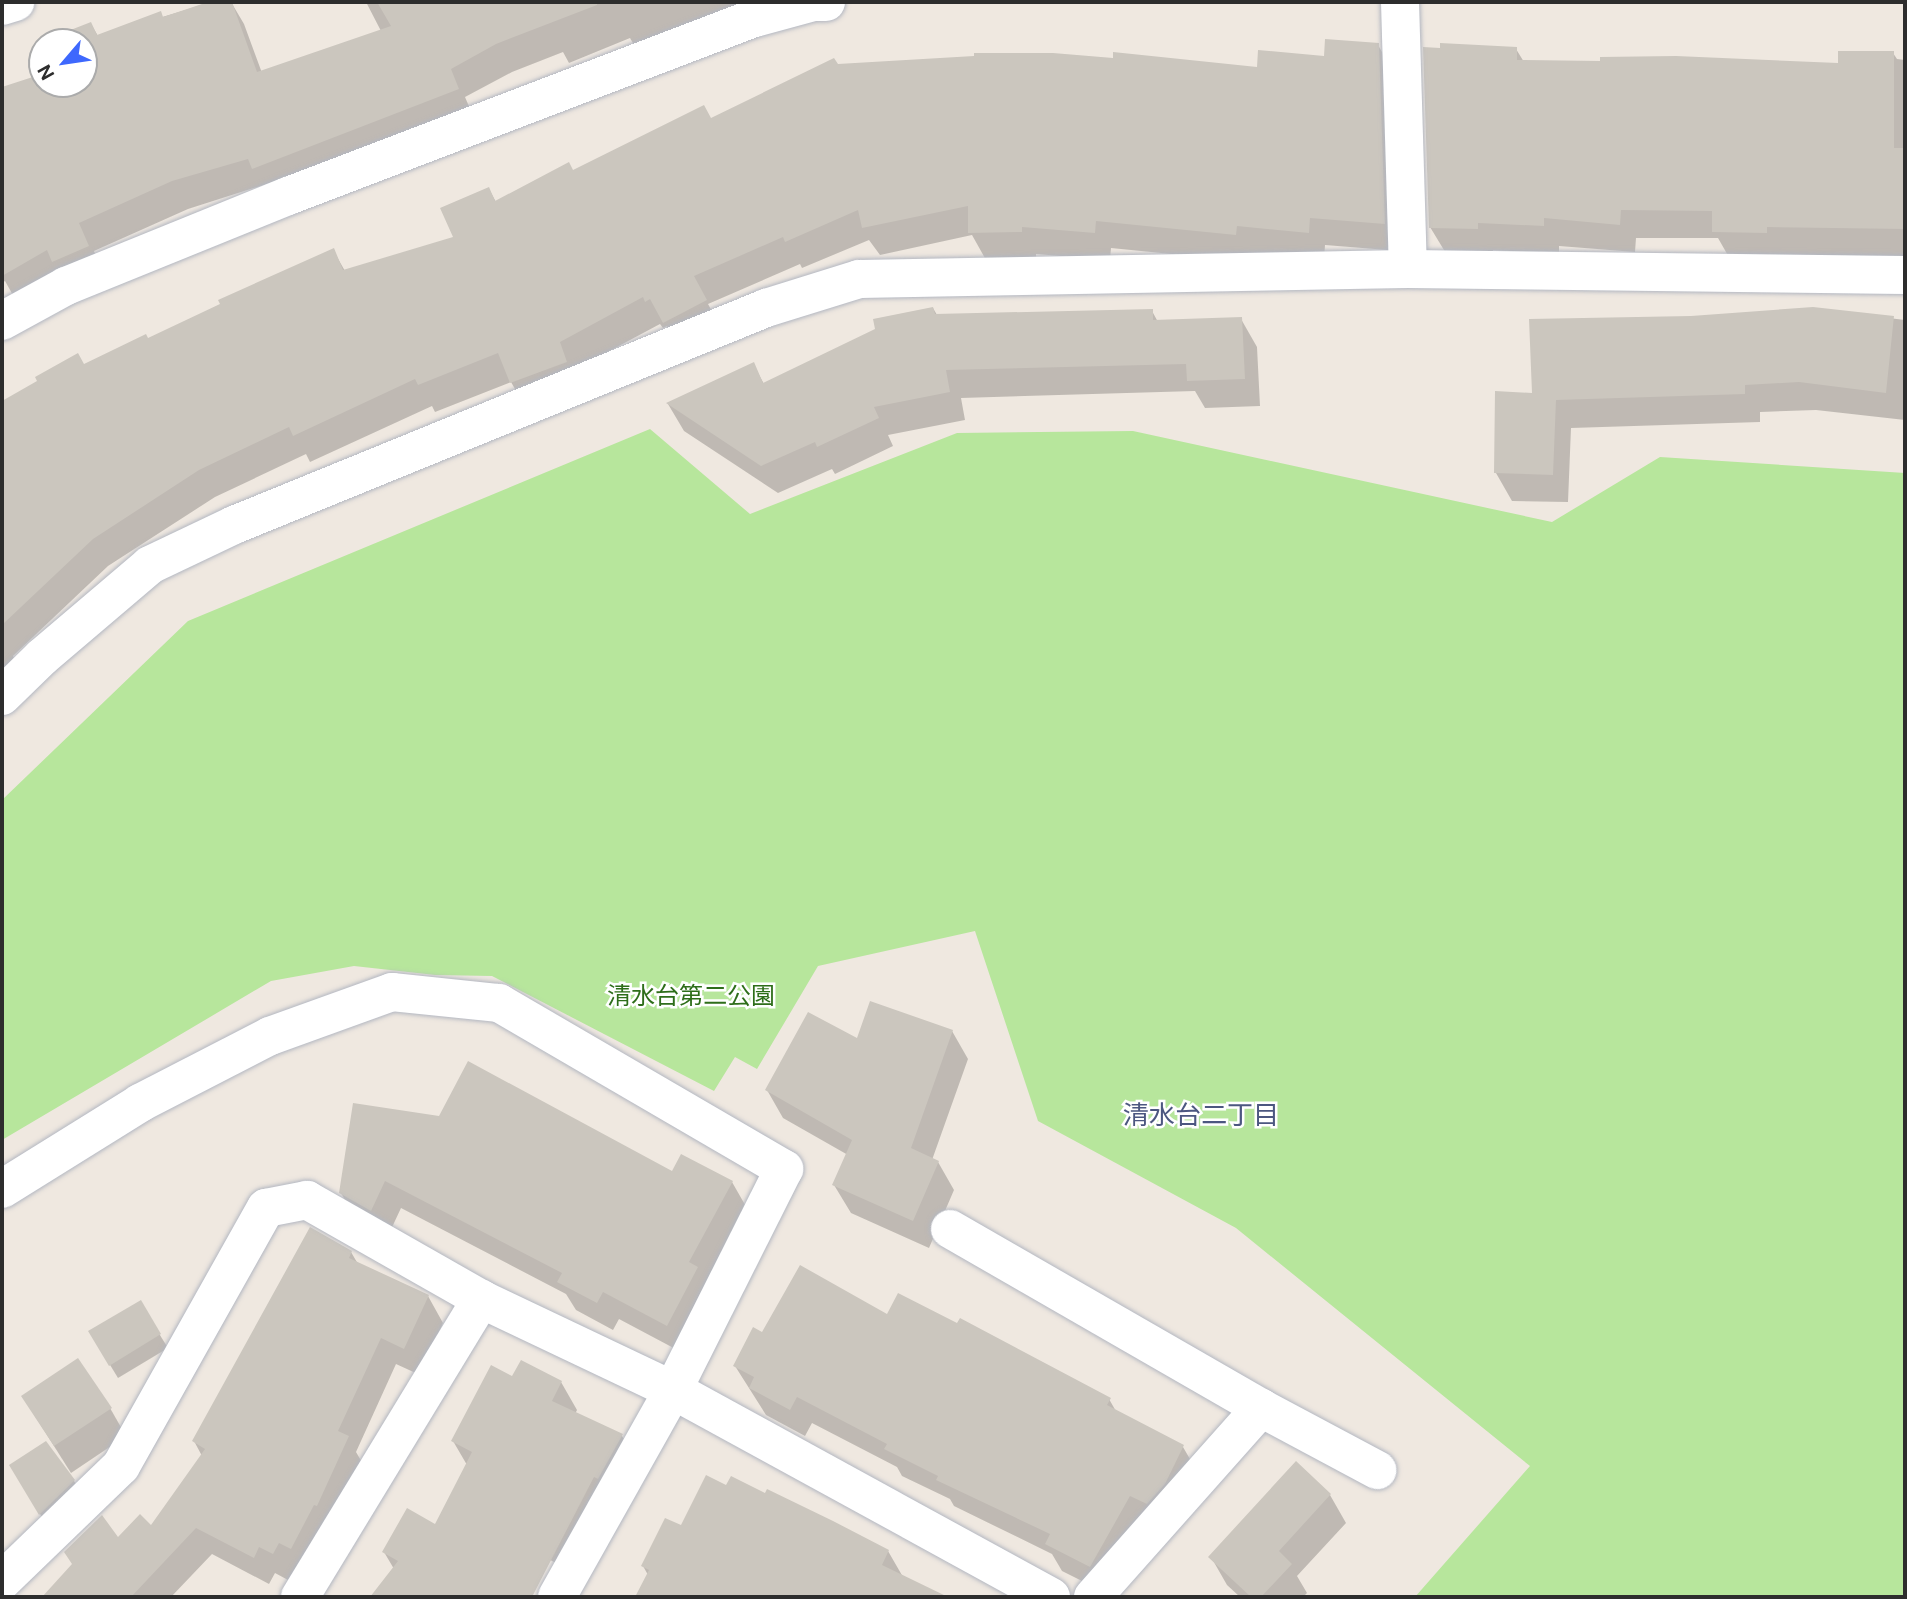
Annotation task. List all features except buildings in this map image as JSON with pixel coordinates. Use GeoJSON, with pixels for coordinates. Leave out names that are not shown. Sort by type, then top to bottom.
{"type":"FeatureCollection","features":[{"type":"Feature","properties":{"kind":"street"},"geometry":{"type":"LineString","coordinates":[[2,6],[15,2]]}},
{"type":"Feature","properties":{"kind":"street"},"geometry":{"type":"LineString","coordinates":[[2,321],[66,286],[288,196],[755,18],[813,2],[826,2]]}},
{"type":"Feature","properties":{"kind":"street"},"geometry":{"type":"LineString","coordinates":[[1400,2],[1408,269]]}},
{"type":"Feature","properties":{"kind":"street"},"geometry":{"type":"LineString","coordinates":[[2,696],[41,657],[150,565],[234,525],[766,308],[859,279],[1408,269],[1905,275]]}},
{"type":"Feature","properties":{"kind":"street"},"geometry":{"type":"LineString","coordinates":[[2,1189],[140,1103],[270,1035],[392,992],[499,1003],[784,1169],[571,1592]]}},
{"type":"Feature","properties":{"kind":"street"},"geometry":{"type":"LineString","coordinates":[[2,1581],[121,1466],[265,1208],[307,1199],[481,1299],[673,1390],[1051,1597]]}},
{"type":"Feature","properties":{"kind":"street"},"geometry":{"type":"LineString","coordinates":[[950,1229],[1261,1408],[1377,1469]]}},
{"type":"Feature","properties":{"kind":"street"},"geometry":{"type":"LineString","coordinates":[[300,1597],[481,1299]]}},
{"type":"Feature","properties":{"kind":"street"},"geometry":{"type":"LineString","coordinates":[[1093,1597],[1261,1408]]}},
{"type":"Feature","properties":{"kind":"green space","name":"清水台第二公園"},"geometry":{"type":"Polygon","coordinates":[[[650,429],[750,514],[957,433],[1133,431],[1552,522],[1660,457],[1905,473],[1905,1597],[1415,1597],[1530,1466],[1236,1228],[1038,1121],[975,931],[818,966],[757,1069],[735,1057],[714,1091],[492,976],[435,975],[354,966],[271,981],[2,1140],[2,800],[188,621],[650,429]]]}},
{"type":"Feature","properties":{"kind":"district","name":"清水台二丁目"},"geometry":{"type":"Point","coordinates":[1201,1116]}}]}
